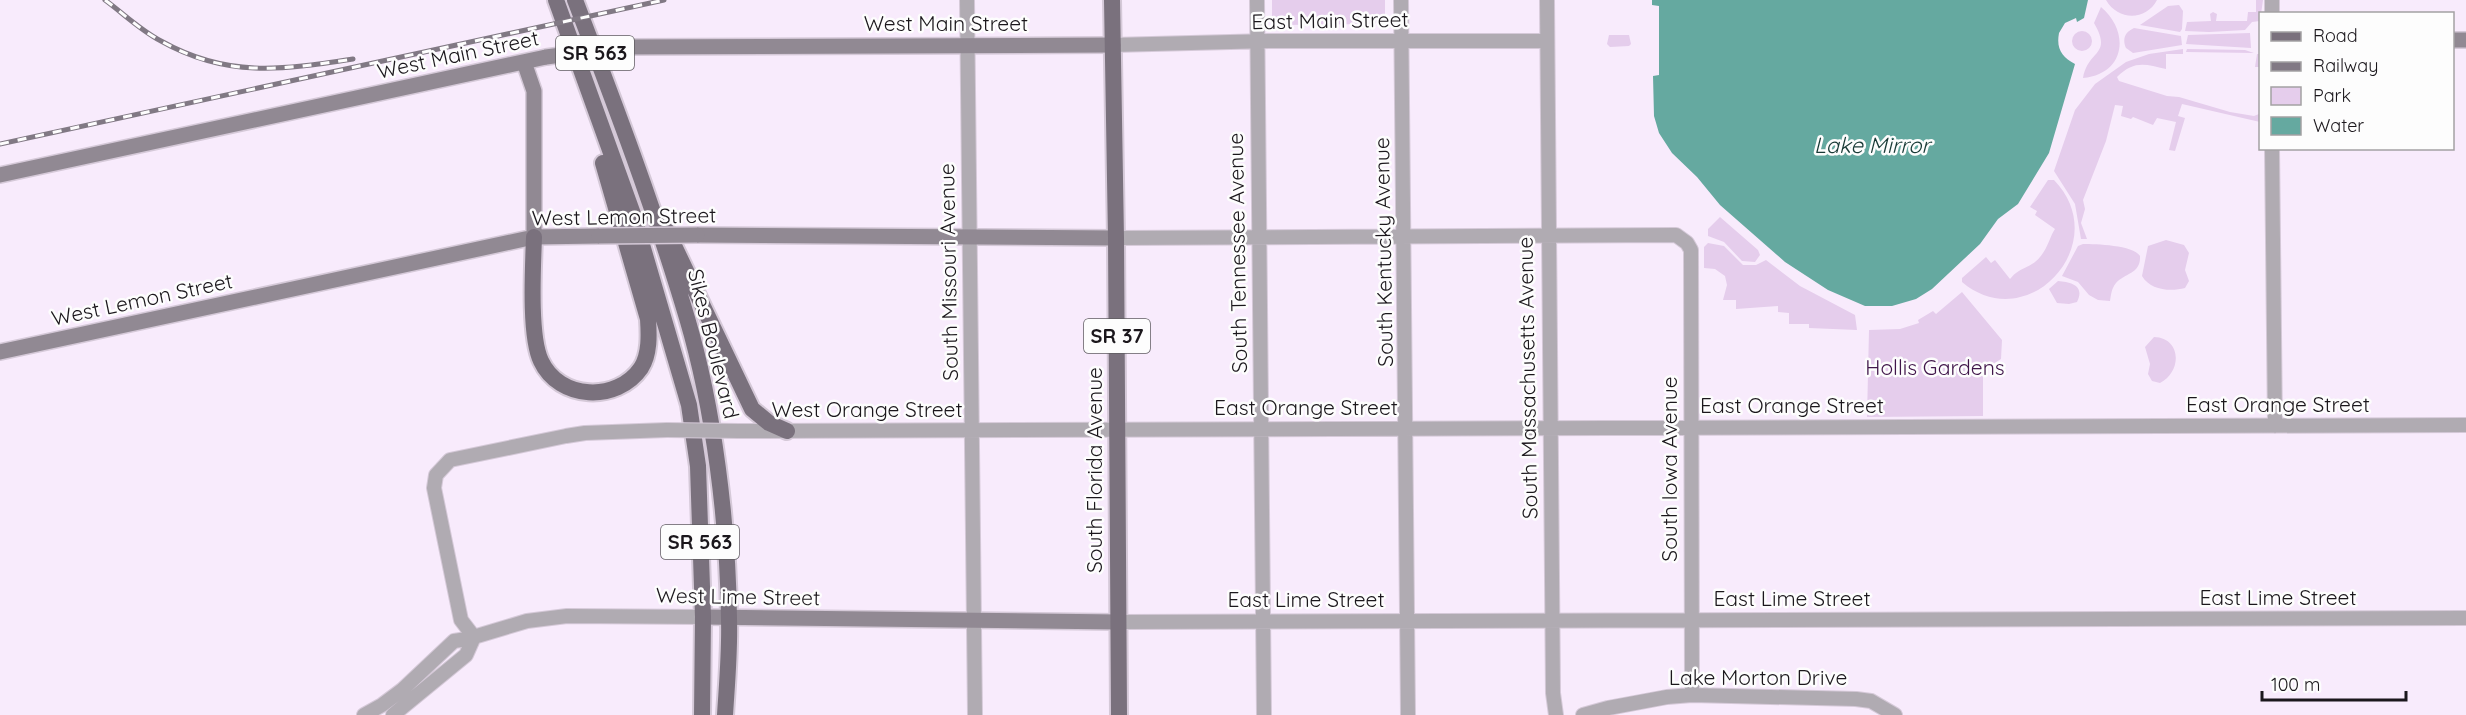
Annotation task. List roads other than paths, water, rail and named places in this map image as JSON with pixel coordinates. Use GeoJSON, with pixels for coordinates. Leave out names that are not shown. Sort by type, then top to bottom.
{"type":"FeatureCollection","features":[{"type":"Feature","properties":{"kind":"main road","name":"Sikes Boulevard"},"geometry":{"type":"LineString","coordinates":[[556,0],[586,89],[633,214],[689,405],[698,466],[703,617],[702,715]]}},
{"type":"Feature","properties":{"kind":"main road","name":"Sikes Boulevard"},"geometry":{"type":"LineString","coordinates":[[575,0],[639,173],[688,319],[705,398],[718,470],[729,618],[725,715]]}},
{"type":"Feature","properties":{"kind":"main road","name":"South Florida Avenue"},"geometry":{"type":"LineString","coordinates":[[1112,0],[1119,715]]}},
{"type":"Feature","properties":{"kind":"main road","name":"West Main Street"},"geometry":{"type":"LineString","coordinates":[[0,175],[546,57],[623,47],[1113,45]]}},
{"type":"Feature","properties":{"kind":"main road"},"geometry":{"type":"LineString","coordinates":[[524,62],[534,91],[534,337],[541,362],[556,382],[579,393],[606,391],[625,383],[641,368],[649,344],[648,319],[600,150],[586,89]]}},
{"type":"Feature","properties":{"kind":"main road"},"geometry":{"type":"LineString","coordinates":[[639,173],[753,409],[769,423],[787,431]]}},
{"type":"Feature","properties":{"kind":"main road","name":"West Lemon Street"},"geometry":{"type":"LineString","coordinates":[[0,352],[534,237],[970,235],[1116,238]]}},
{"type":"Feature","properties":{"kind":"main road","name":"West Lime Street"},"geometry":{"type":"LineString","coordinates":[[703,617],[1118,622]]}},
{"type":"Feature","properties":{"kind":"street","name":"South Missouri Avenue"},"geometry":{"type":"LineString","coordinates":[[967,0],[975,715]]}},
{"type":"Feature","properties":{"kind":"street","name":"South Tennessee Avenue"},"geometry":{"type":"LineString","coordinates":[[1257,0],[1264,715]]}},
{"type":"Feature","properties":{"kind":"street","name":"South Kentucky Avenue"},"geometry":{"type":"LineString","coordinates":[[1401,0],[1408,715]]}},
{"type":"Feature","properties":{"kind":"street","name":"South Massachusetts Avenue"},"geometry":{"type":"LineString","coordinates":[[1547,0],[1552,693],[1556,715]]}},
{"type":"Feature","properties":{"kind":"street","name":"East Main Street"},"geometry":{"type":"LineString","coordinates":[[1113,45],[1402,40],[1547,41]]}},
{"type":"Feature","properties":{"kind":"street"},"geometry":{"type":"LineString","coordinates":[[2272,150],[2275,426]]}},
{"type":"Feature","properties":{"kind":"street","name":"South Iowa Avenue"},"geometry":{"type":"LineString","coordinates":[[1548,237],[1676,236],[1687,243],[1691,250],[1692,695]]}},
{"type":"Feature","properties":{"kind":"street"},"geometry":{"type":"LineString","coordinates":[[1116,238],[1548,237]]}},
{"type":"Feature","properties":{"kind":"street","name":"East Orange Street"},"geometry":{"type":"LineString","coordinates":[[1118,430],[2466,424]]}},
{"type":"Feature","properties":{"kind":"street","name":"West Orange Street"},"geometry":{"type":"LineString","coordinates":[[474,637],[461,620],[442,537],[434,488],[436,476],[450,460],[585,433],[667,430],[1118,430]]}},
{"type":"Feature","properties":{"kind":"street","name":"West Lime Street"},"geometry":{"type":"LineString","coordinates":[[364,715],[402,690],[454,641],[527,621],[567,616],[703,617]]}},
{"type":"Feature","properties":{"kind":"street","name":"East Lime Street"},"geometry":{"type":"LineString","coordinates":[[1118,622],[2466,618]]}},
{"type":"Feature","properties":{"kind":"street"},"geometry":{"type":"LineString","coordinates":[[393,715],[466,655],[474,637]]}},
{"type":"Feature","properties":{"kind":"street","name":"Lake Morton Drive"},"geometry":{"type":"LineString","coordinates":[[1583,715],[1638,701],[1692,695],[1856,699],[1871,701],[1895,715]]}},
{"type":"Feature","properties":{"kind":"water","name":"Lake Mirror"},"geometry":{"type":"Polygon","coordinates":[[[1652,0],[2088,0],[2084,18],[2077,22],[2076,18],[2065,23],[2059,33],[2058,44],[2061,52],[2075,64],[2049,153],[2018,204],[1998,219],[1980,244],[1932,289],[1916,299],[1892,306],[1865,306],[1828,290],[1785,262],[1720,205],[1697,177],[1672,153],[1659,133],[1654,116],[1653,76],[1659,75],[1659,6],[1652,5],[1652,0]]]}},
{"type":"Feature","properties":{"kind":"railway"},"geometry":{"type":"LineString","coordinates":[[105,0],[153,37],[185,53],[209,61],[232,66],[278,68],[353,59]]}},
{"type":"Feature","properties":{"kind":"railway"},"geometry":{"type":"LineString","coordinates":[[0,144],[664,0]]}},
{"type":"Feature","properties":{"kind":"park label","name":"Hollis Gardens"},"geometry":{"type":"Point","coordinates":[1935,368]}}]}
